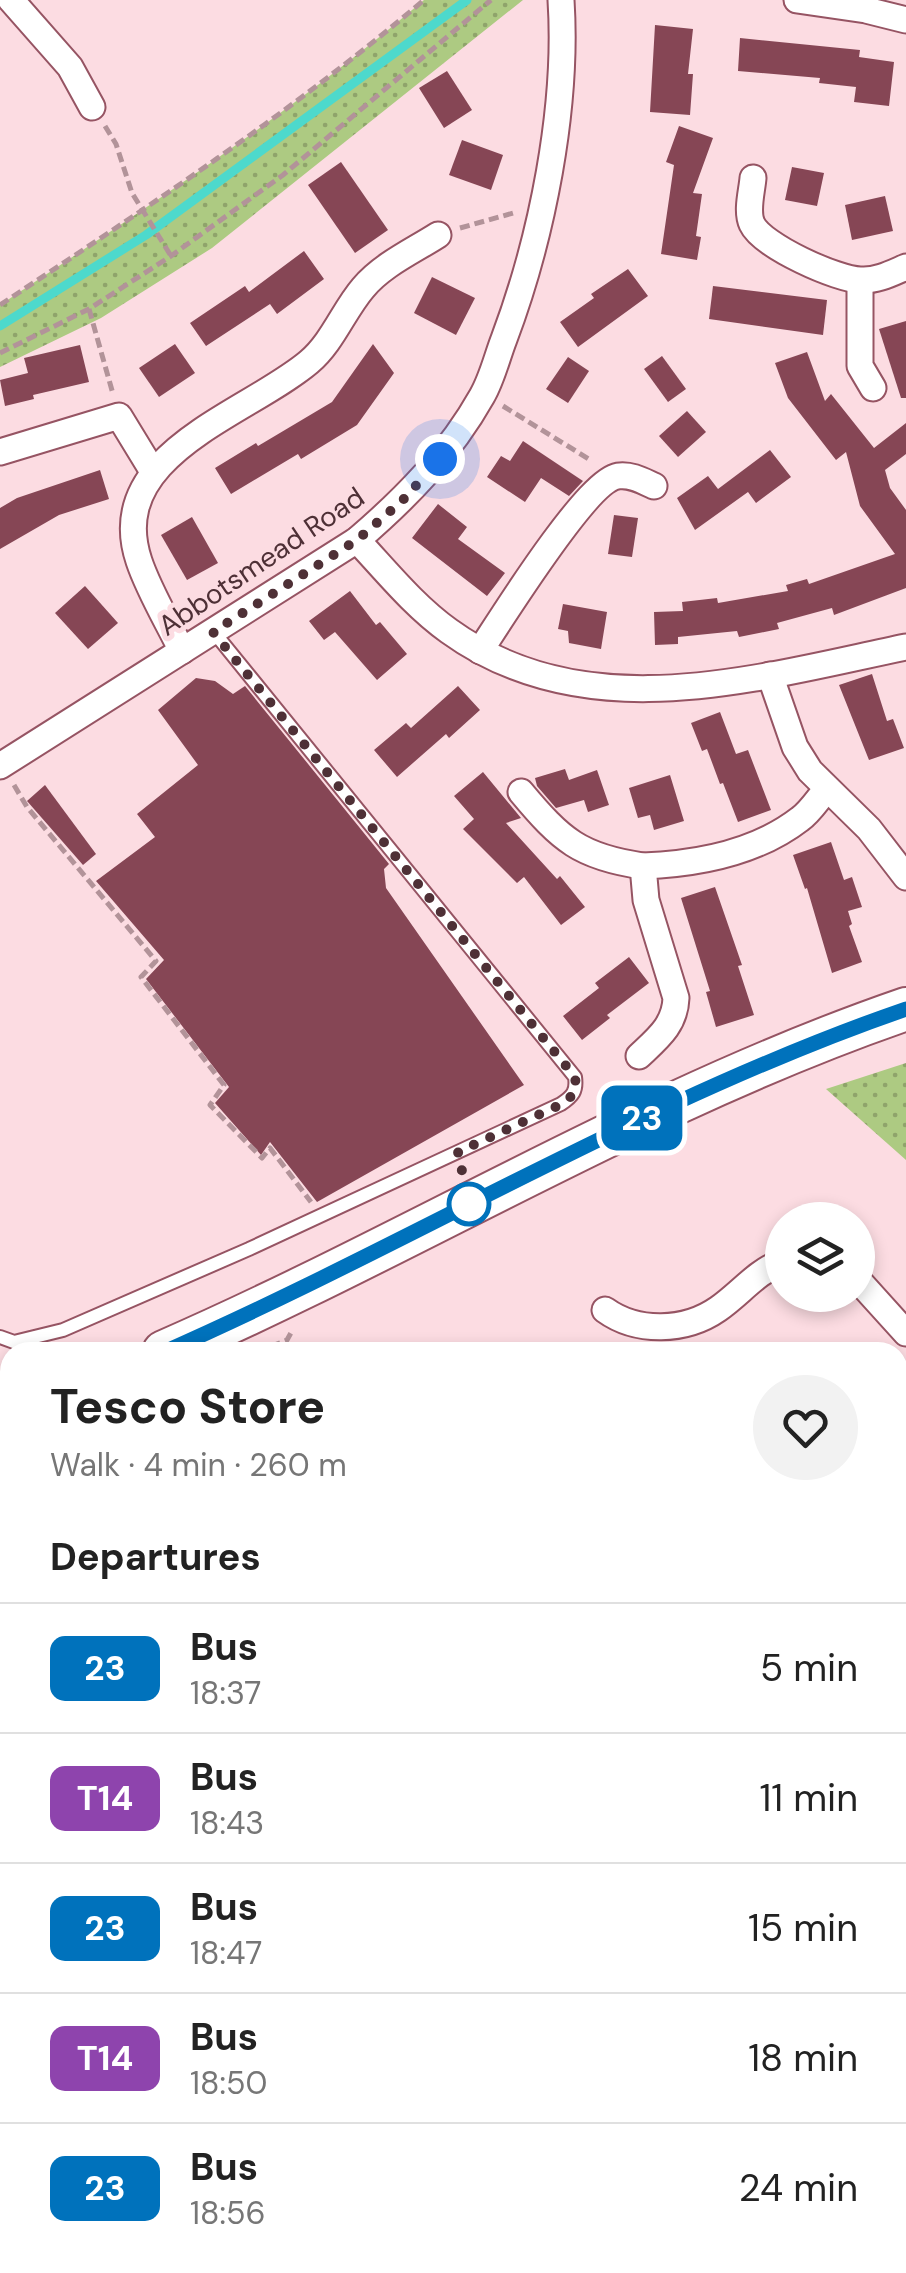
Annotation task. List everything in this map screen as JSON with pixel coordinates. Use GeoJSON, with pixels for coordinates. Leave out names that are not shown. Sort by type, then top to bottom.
{"type":"FeatureCollection","features":[{"type":"Feature","properties":{"kind":"highway"},"geometry":{"type":"LineString","coordinates":[[184,1342],[641,1118],[906,1008]]}},
{"type":"Feature","properties":{"kind":"street"},"geometry":{"type":"LineString","coordinates":[[11,0],[70,67],[92,107]]}},
{"type":"Feature","properties":{"kind":"street","name":"Abbotsmead Road"},"geometry":{"type":"LineString","coordinates":[[1,766],[357,540],[402,501],[440,459],[484,394],[520,295],[557,122],[562,80],[561,0]]}},
{"type":"Feature","properties":{"kind":"street"},"geometry":{"type":"LineString","coordinates":[[798,0],[867,5],[906,20]]}},
{"type":"Feature","properties":{"kind":"street"},"geometry":{"type":"LineString","coordinates":[[753,178],[752,225],[768,242],[829,272],[860,280],[883,277],[906,267]]}},
{"type":"Feature","properties":{"kind":"street"},"geometry":{"type":"LineString","coordinates":[[182,651],[138,560],[134,533],[138,504],[152,470],[192,436],[286,381],[314,358],[374,276],[438,235]]}},
{"type":"Feature","properties":{"kind":"street"},"geometry":{"type":"LineString","coordinates":[[860,280],[860,366],[873,388]]}},
{"type":"Feature","properties":{"kind":"street"},"geometry":{"type":"LineString","coordinates":[[0,452],[120,416],[152,470]]}},
{"type":"Feature","properties":{"kind":"street"},"geometry":{"type":"LineString","coordinates":[[480,650],[574,516],[602,483],[634,479]]}},
{"type":"Feature","properties":{"kind":"street"},"geometry":{"type":"LineString","coordinates":[[357,540],[426,614],[480,650],[536,674],[586,687],[696,687],[906,647]]}},
{"type":"Feature","properties":{"kind":"street"},"geometry":{"type":"LineString","coordinates":[[770,675],[795,747],[826,790],[869,829],[906,877]]}},
{"type":"Feature","properties":{"kind":"street"},"geometry":{"type":"LineString","coordinates":[[520,792],[555,833],[576,848],[606,861],[644,866],[686,864],[767,839],[802,818],[826,790]]}},
{"type":"Feature","properties":{"kind":"street"},"geometry":{"type":"LineString","coordinates":[[640,1056],[668,1029],[676,1014],[676,998],[646,900],[644,866]]}},
{"type":"Feature","properties":{"kind":"street"},"geometry":{"type":"LineString","coordinates":[[605,1310],[630,1324],[668,1326],[692,1322],[717,1310],[765,1268]]}},
{"type":"Feature","properties":{"kind":"street"},"geometry":{"type":"LineString","coordinates":[[875,1299],[906,1333]]}},
{"type":"Feature","properties":{"kind":"lane"},"geometry":{"type":"LineString","coordinates":[[0,1337],[14,1342],[63,1330],[321,1216],[572,1097],[576,1087],[575,1077],[213,632]]}},
{"type":"Feature","properties":{"kind":"path"},"geometry":{"type":"LineString","coordinates":[[0,305],[143,211],[358,56],[424,0]]}},
{"type":"Feature","properties":{"kind":"path"},"geometry":{"type":"LineString","coordinates":[[0,354],[89,309],[283,175],[491,0]]}},
{"type":"Feature","properties":{"kind":"path"},"geometry":{"type":"LineString","coordinates":[[92,107],[116,144],[132,193],[170,256]]}},
{"type":"Feature","properties":{"kind":"path"},"geometry":{"type":"LineString","coordinates":[[438,235],[540,206]]}},
{"type":"Feature","properties":{"kind":"path"},"geometry":{"type":"LineString","coordinates":[[89,309],[120,416]]}},
{"type":"Feature","properties":{"kind":"path"},"geometry":{"type":"LineString","coordinates":[[484,394],[634,479]]}},
{"type":"Feature","properties":{"kind":"path"},"geometry":{"type":"LineString","coordinates":[[1,766],[27,807],[156,961],[141,977],[224,1086],[210,1105],[262,1158],[270,1148],[321,1216]]}},
{"type":"Feature","properties":{"kind":"green space"},"geometry":{"type":"Polygon","coordinates":[[[424,0],[523,0],[212,248],[101,318],[0,367],[0,305],[270,121],[424,0]]]}},
{"type":"Feature","properties":{"kind":"green space"},"geometry":{"type":"Polygon","coordinates":[[[906,1063],[906,1160],[826,1089],[906,1063]]]}},
{"type":"Feature","properties":{"kind":"building"},"geometry":{"type":"Polygon","coordinates":[[[655,25],[693,29],[688,74],[693,74],[690,115],[650,112],[655,25]]]}},
{"type":"Feature","properties":{"kind":"building"},"geometry":{"type":"Polygon","coordinates":[[[740,38],[860,50],[859,57],[894,62],[889,106],[854,102],[856,87],[819,83],[820,78],[738,71],[740,38]]]}},
{"type":"Feature","properties":{"kind":"building"},"geometry":{"type":"Polygon","coordinates":[[[447,71],[472,110],[444,128],[419,88],[447,71]]]}},
{"type":"Feature","properties":{"kind":"building"},"geometry":{"type":"Polygon","coordinates":[[[679,126],[713,138],[693,193],[702,194],[697,260],[661,254],[674,165],[666,162],[679,126]]]}},
{"type":"Feature","properties":{"kind":"building"},"geometry":{"type":"Polygon","coordinates":[[[462,140],[503,155],[491,190],[449,175],[462,140]]]}},
{"type":"Feature","properties":{"kind":"building"},"geometry":{"type":"Polygon","coordinates":[[[341,162],[388,230],[355,253],[308,185],[341,162]]]}},
{"type":"Feature","properties":{"kind":"building"},"geometry":{"type":"Polygon","coordinates":[[[792,167],[824,173],[817,206],[785,200],[792,167]]]}},
{"type":"Feature","properties":{"kind":"building"},"geometry":{"type":"Polygon","coordinates":[[[885,196],[893,231],[852,240],[845,205],[885,196]]]}},
{"type":"Feature","properties":{"kind":"building"},"geometry":{"type":"Polygon","coordinates":[[[304,251],[324,279],[277,314],[270,304],[206,346],[190,323],[245,286],[249,292],[304,251]]]}},
{"type":"Feature","properties":{"kind":"building"},"geometry":{"type":"Polygon","coordinates":[[[628,269],[648,296],[578,347],[560,322],[594,298],[591,294],[628,269]]]}},
{"type":"Feature","properties":{"kind":"building"},"geometry":{"type":"Polygon","coordinates":[[[432,277],[475,298],[456,335],[414,313],[432,277]]]}},
{"type":"Feature","properties":{"kind":"building"},"geometry":{"type":"Polygon","coordinates":[[[713,286],[827,300],[823,335],[709,319],[713,286]]]}},
{"type":"Feature","properties":{"kind":"building"},"geometry":{"type":"Polygon","coordinates":[[[906,321],[906,398],[901,398],[879,329],[906,321]]]}},
{"type":"Feature","properties":{"kind":"building"},"geometry":{"type":"Polygon","coordinates":[[[175,344],[195,373],[159,397],[139,368],[175,344]]]}},
{"type":"Feature","properties":{"kind":"building"},"geometry":{"type":"Polygon","coordinates":[[[373,344],[394,373],[357,425],[231,494],[215,468],[332,402],[373,344]]]}},
{"type":"Feature","properties":{"kind":"building"},"geometry":{"type":"Polygon","coordinates":[[[80,345],[89,382],[5,406],[0,380],[28,373],[24,358],[80,345]]]}},
{"type":"Feature","properties":{"kind":"building"},"geometry":{"type":"Polygon","coordinates":[[[807,352],[825,401],[831,394],[874,448],[906,423],[906,454],[885,470],[890,488],[906,510],[906,588],[834,615],[832,608],[777,623],[779,629],[739,637],[737,631],[678,637],[678,644],[655,645],[654,612],[683,611],[682,602],[717,598],[718,603],[788,591],[786,585],[807,579],[809,584],[895,554],[860,506],[846,452],[836,460],[788,398],[775,363],[807,352]]]}},
{"type":"Feature","properties":{"kind":"building"},"geometry":{"type":"Polygon","coordinates":[[[662,356],[686,389],[668,402],[644,369],[662,356]]]}},
{"type":"Feature","properties":{"kind":"building"},"geometry":{"type":"Polygon","coordinates":[[[568,357],[589,371],[568,403],[546,389],[568,357]]]}},
{"type":"Feature","properties":{"kind":"building"},"geometry":{"type":"Polygon","coordinates":[[[687,411],[706,432],[678,457],[659,436],[687,411]]]}},
{"type":"Feature","properties":{"kind":"building"},"geometry":{"type":"Polygon","coordinates":[[[523,441],[583,481],[569,496],[541,478],[525,502],[487,477],[501,456],[510,461],[523,441]]]}},
{"type":"Feature","properties":{"kind":"building"},"geometry":{"type":"Polygon","coordinates":[[[770,450],[791,477],[756,503],[748,492],[695,530],[677,498],[708,476],[718,489],[770,450]]]}},
{"type":"Feature","properties":{"kind":"building"},"geometry":{"type":"Polygon","coordinates":[[[100,470],[109,499],[59,515],[0,549],[0,508],[17,498],[100,470]]]}},
{"type":"Feature","properties":{"kind":"building"},"geometry":{"type":"Polygon","coordinates":[[[438,504],[467,527],[458,539],[505,573],[487,596],[412,538],[438,504]]]}},
{"type":"Feature","properties":{"kind":"building"},"geometry":{"type":"Polygon","coordinates":[[[614,515],[638,518],[632,557],[608,554],[614,515]]]}},
{"type":"Feature","properties":{"kind":"building"},"geometry":{"type":"Polygon","coordinates":[[[192,517],[218,563],[187,580],[161,535],[192,517]]]}},
{"type":"Feature","properties":{"kind":"building"},"geometry":{"type":"Polygon","coordinates":[[[85,586],[118,623],[88,649],[55,613],[85,586]]]}},
{"type":"Feature","properties":{"kind":"building"},"geometry":{"type":"Polygon","coordinates":[[[350,591],[376,625],[380,622],[407,654],[377,680],[335,632],[324,640],[309,621],[350,591]]]}},
{"type":"Feature","properties":{"kind":"building"},"geometry":{"type":"Polygon","coordinates":[[[563,604],[607,612],[601,649],[569,643],[568,631],[558,629],[563,604]]]}},
{"type":"Feature","properties":{"kind":"building"},"geometry":{"type":"Polygon","coordinates":[[[872,674],[887,721],[893,719],[904,748],[869,760],[839,685],[872,674]]]}},
{"type":"Feature","properties":{"kind":"building"},"geometry":{"type":"Polygon","coordinates":[[[196,678],[215,681],[233,694],[245,686],[389,864],[384,869],[386,888],[524,1085],[317,1202],[270,1142],[261,1155],[215,1103],[229,1087],[146,979],[164,960],[96,881],[155,837],[137,814],[198,765],[158,710],[196,678]]]}},
{"type":"Feature","properties":{"kind":"building"},"geometry":{"type":"Polygon","coordinates":[[[458,686],[480,710],[397,777],[374,750],[406,723],[411,728],[458,686]]]}},
{"type":"Feature","properties":{"kind":"building"},"geometry":{"type":"Polygon","coordinates":[[[720,712],[736,754],[748,750],[771,810],[738,822],[707,749],[702,751],[691,723],[720,712]]]}},
{"type":"Feature","properties":{"kind":"building"},"geometry":{"type":"Polygon","coordinates":[[[565,769],[569,780],[597,770],[609,805],[588,812],[584,800],[556,808],[535,778],[565,769]]]}},
{"type":"Feature","properties":{"kind":"building"},"geometry":{"type":"Polygon","coordinates":[[[483,772],[521,818],[506,823],[557,879],[560,876],[585,907],[561,925],[524,877],[517,883],[463,829],[474,819],[454,796],[483,772]]]}},
{"type":"Feature","properties":{"kind":"building"},"geometry":{"type":"Polygon","coordinates":[[[670,775],[684,821],[654,830],[650,815],[638,818],[629,788],[670,775]]]}},
{"type":"Feature","properties":{"kind":"building"},"geometry":{"type":"Polygon","coordinates":[[[45,785],[96,854],[83,865],[27,801],[45,785]]]}},
{"type":"Feature","properties":{"kind":"building"},"geometry":{"type":"Polygon","coordinates":[[[831,842],[844,880],[852,877],[862,907],[848,911],[852,924],[849,926],[862,962],[832,973],[793,855],[831,842]]]}},
{"type":"Feature","properties":{"kind":"building"},"geometry":{"type":"Polygon","coordinates":[[[715,887],[742,965],[738,966],[754,1015],[716,1027],[706,992],[710,991],[681,898],[715,887]]]}},
{"type":"Feature","properties":{"kind":"building"},"geometry":{"type":"Polygon","coordinates":[[[629,957],[649,983],[582,1040],[563,1016],[599,988],[595,983],[629,957]]]}},
{"type":"Feature","properties":{"kind":"waterway"},"geometry":{"type":"LineString","coordinates":[[0,326],[146,235],[467,0]]}},
{"type":"Feature","properties":{"kind":"bus line","name":"23"},"geometry":{"type":"LineString","coordinates":[[185,1342],[641,1118],[761,1065],[906,1009]]}},
{"type":"Feature","properties":{"kind":"route"},"geometry":{"type":"LineString","coordinates":[[440,459],[402,501],[357,540],[213,632],[575,1077],[572,1097],[562,1104],[458,1152],[469,1204]]}}]}
